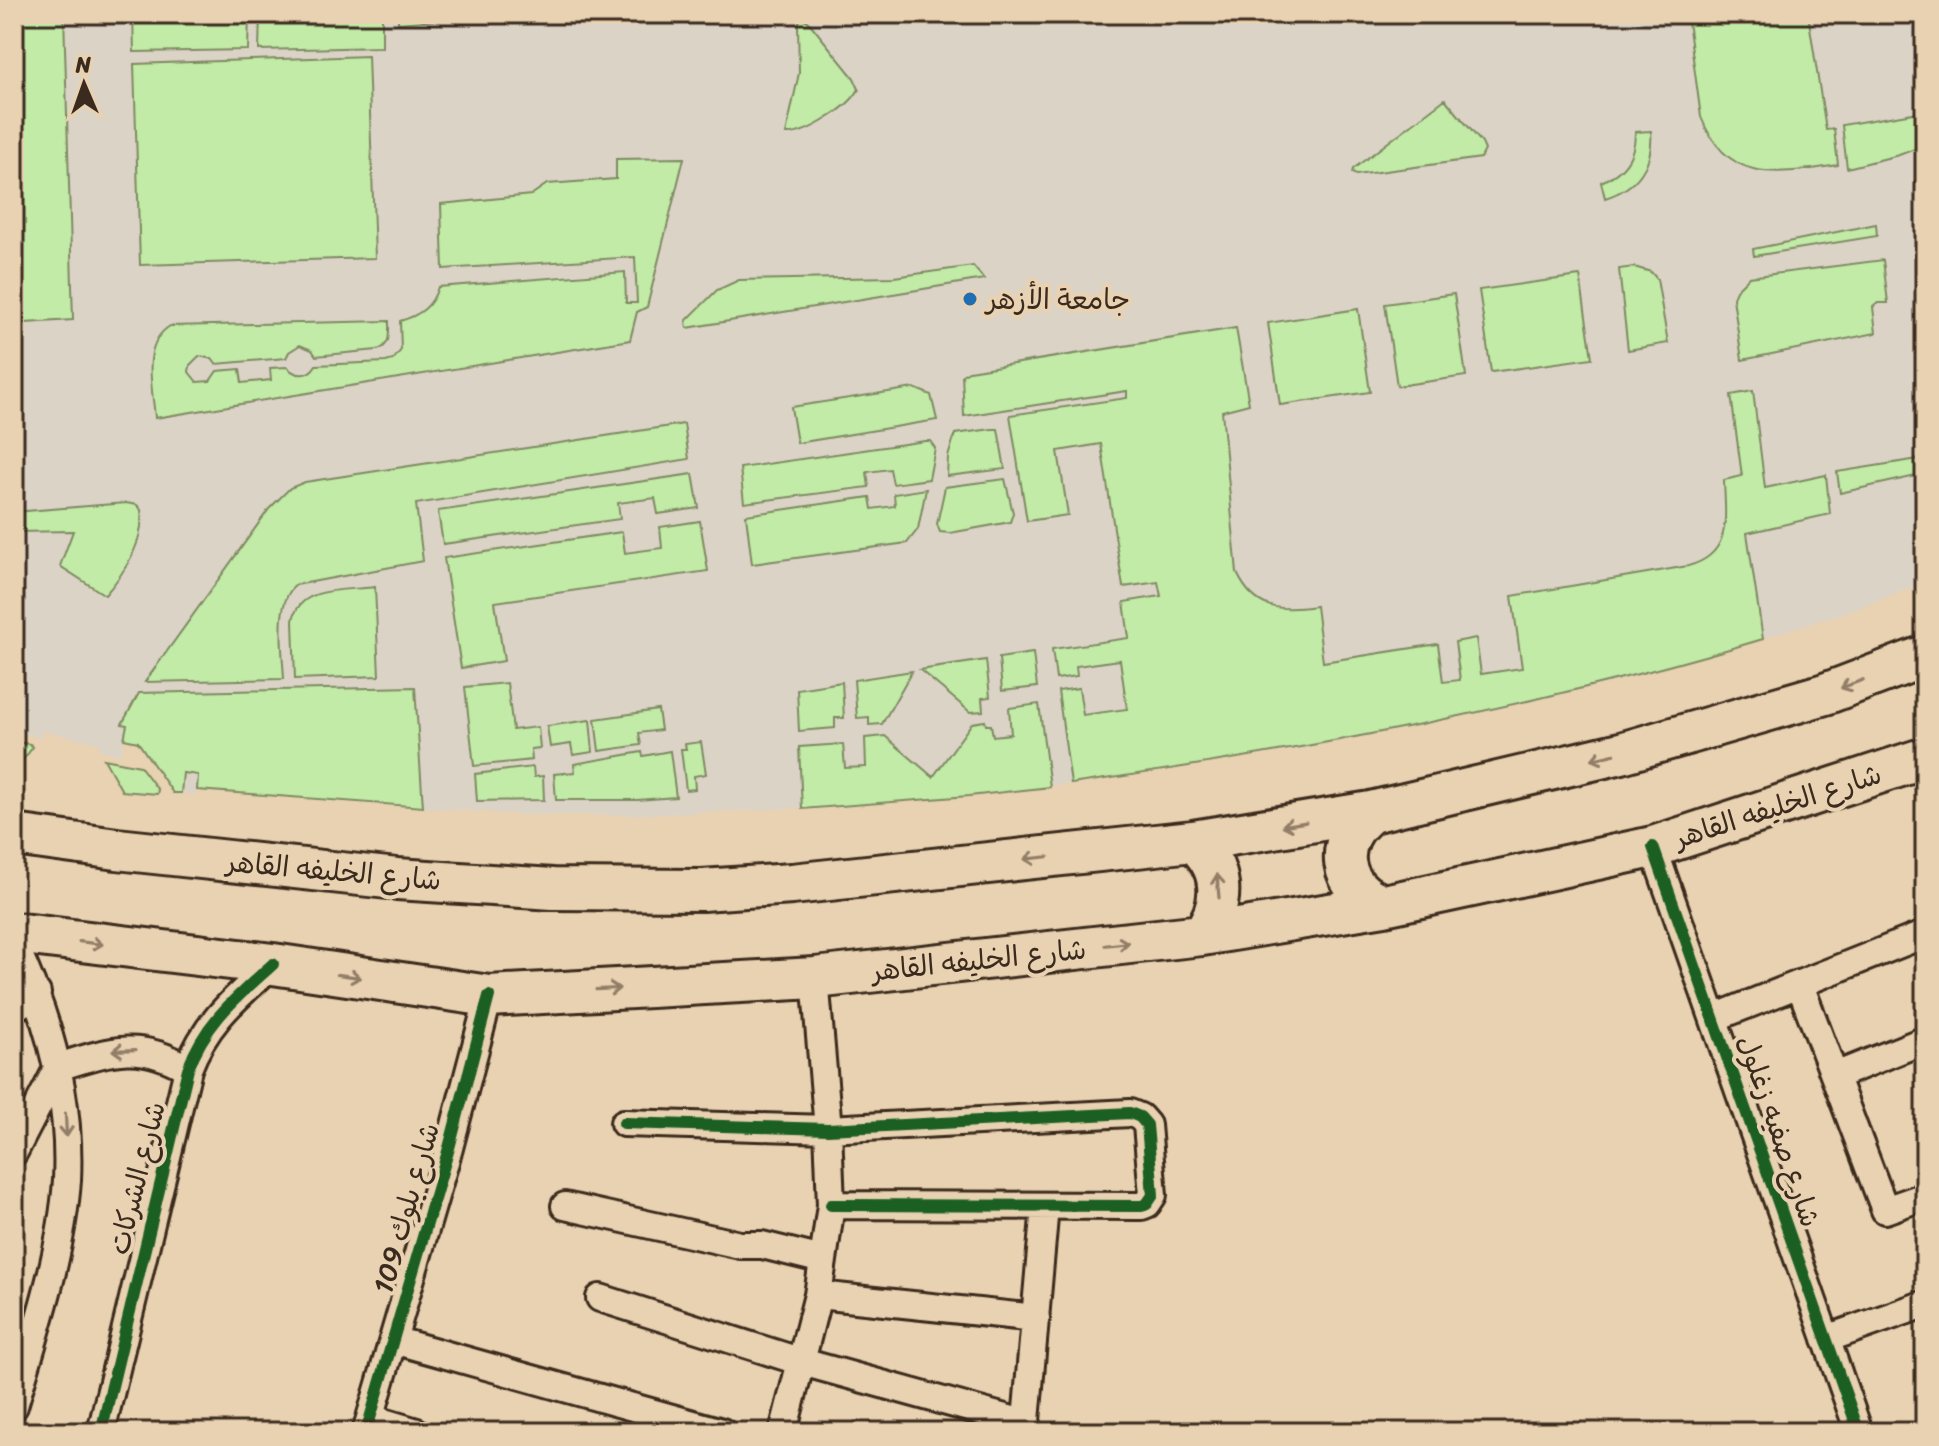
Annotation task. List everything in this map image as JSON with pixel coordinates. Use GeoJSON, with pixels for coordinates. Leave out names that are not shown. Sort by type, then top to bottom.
{"type":"FeatureCollection","features":[{"type":"Feature","properties":{"kind":"main road","name":"شارع الخليفه القاهر"},"geometry":{"type":"LineString","coordinates":[[14,835],[397,879],[553,889],[702,890],[792,884],[1193,841],[1371,812],[1621,753],[1825,694],[1925,656]]}},
{"type":"Feature","properties":{"kind":"main road","name":"شارع الخليفه القاهر"},"geometry":{"type":"LineString","coordinates":[[14,933],[273,964],[489,996],[815,978],[1202,935],[1384,905],[1653,847],[1925,758]]}},
{"type":"Feature","properties":{"kind":"main road"},"geometry":{"type":"LineString","coordinates":[[1371,812],[1351,830],[1345,857],[1347,870],[1361,893],[1384,905]]}},
{"type":"Feature","properties":{"kind":"main road"},"geometry":{"type":"LineString","coordinates":[[1193,841],[1211,860],[1220,886],[1216,912],[1202,935]]}},
{"type":"Feature","properties":{"kind":"street","name":"شارع صفيه زغلول"},"geometry":{"type":"LineString","coordinates":[[1653,847],[1859,1432]]}},
{"type":"Feature","properties":{"kind":"street"},"geometry":{"type":"LineString","coordinates":[[1714,1018],[1925,934]]}},
{"type":"Feature","properties":{"kind":"street"},"geometry":{"type":"LineString","coordinates":[[14,944],[37,993],[58,1067],[65,1108],[66,1181],[58,1242],[24,1337],[14,1406]]}},
{"type":"Feature","properties":{"kind":"street","name":"شارع الشركات"},"geometry":{"type":"LineString","coordinates":[[101,1432],[188,1069],[208,1027],[222,1010],[273,964]]}},
{"type":"Feature","properties":{"kind":"street"},"geometry":{"type":"LineString","coordinates":[[783,1432],[818,1295],[831,1205],[815,978]]}},
{"type":"Feature","properties":{"kind":"street"},"geometry":{"type":"LineString","coordinates":[[1800,985],[1885,1210],[1925,1196]]}},
{"type":"Feature","properties":{"kind":"street"},"geometry":{"type":"LineString","coordinates":[[14,1008],[37,993]]}},
{"type":"Feature","properties":{"kind":"street","name":"شارع بلوك 109"},"geometry":{"type":"LineString","coordinates":[[368,1425],[449,1148],[489,996]]}},
{"type":"Feature","properties":{"kind":"street"},"geometry":{"type":"LineString","coordinates":[[1835,1076],[1925,1040]]}},
{"type":"Feature","properties":{"kind":"street"},"geometry":{"type":"LineString","coordinates":[[14,1152],[58,1067],[105,1052],[126,1049],[169,1057],[188,1069]]}},
{"type":"Feature","properties":{"kind":"street"},"geometry":{"type":"LineString","coordinates":[[624,1123],[828,1129],[1130,1113],[1140,1117],[1147,1125],[1153,1195],[1147,1204],[1136,1207],[831,1205]]}},
{"type":"Feature","properties":{"kind":"street"},"geometry":{"type":"LineString","coordinates":[[565,1206],[823,1260]]}},
{"type":"Feature","properties":{"kind":"street"},"geometry":{"type":"LineString","coordinates":[[600,1298],[1026,1428],[1045,1206]]}},
{"type":"Feature","properties":{"kind":"street"},"geometry":{"type":"LineString","coordinates":[[818,1295],[1036,1318]]}},
{"type":"Feature","properties":{"kind":"street"},"geometry":{"type":"LineString","coordinates":[[1826,1339],[1925,1304]]}},
{"type":"Feature","properties":{"kind":"street"},"geometry":{"type":"LineString","coordinates":[[393,1340],[722,1432]]}},
{"type":"Feature","properties":{"kind":"street"},"geometry":{"type":"LineString","coordinates":[[368,1425],[417,1432]]}},
{"type":"Feature","properties":{"kind":"shaded area","name":"جامعة الأزهر"},"geometry":{"type":"Polygon","coordinates":[[[14,14],[1925,14],[1925,583],[1835,616],[1621,680],[1515,705],[1299,749],[1071,784],[857,806],[634,815],[522,815],[197,790],[196,795],[173,793],[137,741],[124,739],[121,755],[99,750],[100,744],[62,735],[43,731],[41,738],[17,732],[20,718],[14,716],[14,14]]]}},
{"type":"Feature","properties":{"kind":"green space"},"geometry":{"type":"Polygon","coordinates":[[[15,14],[64,14],[73,320],[25,323],[24,331],[15,331],[14,343],[14,122],[18,98],[15,14]]]}},
{"type":"Feature","properties":{"kind":"green space"},"geometry":{"type":"Polygon","coordinates":[[[133,14],[249,14],[248,50],[134,52],[133,14]]]}},
{"type":"Feature","properties":{"kind":"green space"},"geometry":{"type":"Polygon","coordinates":[[[260,14],[382,14],[382,47],[259,50],[260,14]]]}},
{"type":"Feature","properties":{"kind":"green space"},"geometry":{"type":"Polygon","coordinates":[[[398,14],[438,14],[438,20],[398,23],[398,14]]]}},
{"type":"Feature","properties":{"kind":"green space"},"geometry":{"type":"Polygon","coordinates":[[[1687,14],[1808,14],[1826,130],[1834,129],[1838,165],[1775,172],[1740,164],[1725,154],[1712,139],[1701,117],[1687,14]]]}},
{"type":"Feature","properties":{"kind":"green space"},"geometry":{"type":"Polygon","coordinates":[[[801,18],[808,21],[854,78],[859,89],[826,119],[804,130],[786,134],[799,73],[798,24],[801,18]]]}},
{"type":"Feature","properties":{"kind":"green space"},"geometry":{"type":"Polygon","coordinates":[[[368,56],[375,258],[140,265],[134,64],[368,56]]]}},
{"type":"Feature","properties":{"kind":"green space"},"geometry":{"type":"Polygon","coordinates":[[[1445,99],[1482,143],[1485,150],[1481,158],[1356,175],[1352,173],[1353,169],[1445,99]]]}},
{"type":"Feature","properties":{"kind":"green space"},"geometry":{"type":"Polygon","coordinates":[[[1925,111],[1925,145],[1847,168],[1842,125],[1925,111]]]}},
{"type":"Feature","properties":{"kind":"green space"},"geometry":{"type":"Polygon","coordinates":[[[1651,131],[1650,154],[1641,174],[1626,188],[1605,198],[1601,182],[1627,163],[1635,132],[1651,131]]]}},
{"type":"Feature","properties":{"kind":"green space"},"geometry":{"type":"Polygon","coordinates":[[[684,158],[647,307],[637,312],[630,340],[155,418],[150,368],[152,355],[161,334],[170,326],[389,321],[387,342],[377,350],[316,356],[312,350],[300,345],[286,358],[216,364],[212,359],[199,356],[190,365],[189,372],[197,382],[210,381],[217,371],[240,369],[242,383],[271,380],[270,368],[287,367],[294,373],[302,374],[310,372],[316,365],[393,360],[401,350],[400,321],[424,309],[438,287],[625,272],[626,303],[637,303],[635,257],[443,269],[441,204],[531,195],[547,184],[616,179],[616,159],[684,158]]]}},
{"type":"Feature","properties":{"kind":"green space"},"geometry":{"type":"Polygon","coordinates":[[[1876,224],[1877,236],[1754,256],[1753,249],[1876,224]]]}},
{"type":"Feature","properties":{"kind":"green space"},"geometry":{"type":"Polygon","coordinates":[[[1883,260],[1888,303],[1878,303],[1873,307],[1876,333],[1742,360],[1733,298],[1736,290],[1749,277],[1883,260]]]}},
{"type":"Feature","properties":{"kind":"green space"},"geometry":{"type":"Polygon","coordinates":[[[973,266],[984,279],[687,328],[686,321],[717,290],[739,280],[894,277],[973,266]]]}},
{"type":"Feature","properties":{"kind":"green space"},"geometry":{"type":"Polygon","coordinates":[[[1634,267],[1651,272],[1657,279],[1668,343],[1628,350],[1619,269],[1634,267]]]}},
{"type":"Feature","properties":{"kind":"green space"},"geometry":{"type":"Polygon","coordinates":[[[1580,276],[1592,358],[1491,372],[1479,290],[1580,276]]]}},
{"type":"Feature","properties":{"kind":"green space"},"geometry":{"type":"Polygon","coordinates":[[[1454,294],[1466,376],[1397,386],[1385,304],[1454,294]]]}},
{"type":"Feature","properties":{"kind":"green space"},"geometry":{"type":"Polygon","coordinates":[[[1358,309],[1370,392],[1280,405],[1268,323],[1358,309]]]}},
{"type":"Feature","properties":{"kind":"green space"},"geometry":{"type":"Polygon","coordinates":[[[1236,328],[1249,404],[1222,411],[1237,573],[1252,595],[1269,606],[1316,606],[1323,662],[1438,644],[1443,682],[1460,680],[1455,642],[1476,638],[1481,674],[1522,668],[1512,596],[1688,566],[1703,560],[1713,553],[1723,532],[1724,480],[1742,476],[1731,395],[1753,391],[1765,488],[1826,475],[1830,514],[1747,533],[1763,639],[1506,706],[1246,757],[1071,784],[1058,691],[1079,688],[1083,715],[1127,709],[1120,660],[1076,666],[1077,676],[1056,679],[1052,649],[1129,638],[1124,602],[1161,596],[1158,582],[1123,587],[1101,444],[1058,451],[1068,515],[1027,521],[1010,415],[1127,398],[1127,391],[964,416],[962,375],[969,371],[1236,328]]]}},
{"type":"Feature","properties":{"kind":"green space"},"geometry":{"type":"Polygon","coordinates":[[[914,388],[931,395],[937,420],[797,443],[791,407],[914,388]]]}},
{"type":"Feature","properties":{"kind":"green space"},"geometry":{"type":"Polygon","coordinates":[[[684,424],[689,459],[416,504],[423,561],[296,585],[289,593],[281,628],[284,679],[145,682],[269,509],[290,488],[305,482],[684,424]]]}},
{"type":"Feature","properties":{"kind":"green space"},"geometry":{"type":"Polygon","coordinates":[[[998,429],[1005,469],[947,476],[948,457],[955,434],[998,429]]]}},
{"type":"Feature","properties":{"kind":"green space"},"geometry":{"type":"Polygon","coordinates":[[[930,441],[935,448],[929,479],[893,484],[890,469],[867,472],[869,487],[744,503],[740,468],[930,441]]]}},
{"type":"Feature","properties":{"kind":"green space"},"geometry":{"type":"Polygon","coordinates":[[[1925,458],[1925,474],[1840,493],[1837,472],[1925,458]]]}},
{"type":"Feature","properties":{"kind":"green space"},"geometry":{"type":"Polygon","coordinates":[[[693,474],[699,508],[658,514],[655,498],[618,503],[620,519],[443,544],[438,511],[693,474]]]}},
{"type":"Feature","properties":{"kind":"green space"},"geometry":{"type":"Polygon","coordinates":[[[1005,479],[1013,513],[1010,522],[950,533],[940,532],[937,524],[945,487],[1005,479]]]}},
{"type":"Feature","properties":{"kind":"green space"},"geometry":{"type":"Polygon","coordinates":[[[926,489],[918,529],[907,543],[752,564],[746,515],[870,497],[872,509],[895,506],[894,494],[926,489]]]}},
{"type":"Feature","properties":{"kind":"green space"},"geometry":{"type":"Polygon","coordinates":[[[126,503],[137,505],[141,510],[140,533],[126,567],[105,595],[60,566],[73,531],[14,532],[14,512],[126,503]]]}},
{"type":"Feature","properties":{"kind":"green space"},"geometry":{"type":"Polygon","coordinates":[[[700,521],[708,571],[495,602],[504,661],[461,668],[444,558],[622,532],[625,553],[662,548],[660,527],[700,521]]]}},
{"type":"Feature","properties":{"kind":"green space"},"geometry":{"type":"Polygon","coordinates":[[[375,587],[379,676],[295,679],[293,621],[297,609],[314,595],[375,587]]]}},
{"type":"Feature","properties":{"kind":"green space"},"geometry":{"type":"Polygon","coordinates":[[[1033,653],[1037,687],[1002,691],[999,658],[1033,653]]]}},
{"type":"Feature","properties":{"kind":"green space"},"geometry":{"type":"Polygon","coordinates":[[[986,660],[990,697],[982,698],[983,711],[970,712],[920,670],[986,660]]]}},
{"type":"Feature","properties":{"kind":"green space"},"geometry":{"type":"Polygon","coordinates":[[[912,671],[882,724],[869,725],[869,717],[857,718],[854,680],[912,671]]]}},
{"type":"Feature","properties":{"kind":"green space"},"geometry":{"type":"Polygon","coordinates":[[[842,682],[844,718],[835,718],[835,728],[799,731],[797,689],[842,682]]]}},
{"type":"Feature","properties":{"kind":"green space"},"geometry":{"type":"Polygon","coordinates":[[[507,683],[513,730],[538,727],[540,748],[531,749],[532,760],[474,766],[465,687],[507,683]]]}},
{"type":"Feature","properties":{"kind":"green space"},"geometry":{"type":"Polygon","coordinates":[[[415,687],[423,807],[197,790],[198,775],[183,773],[181,793],[173,793],[138,742],[124,739],[127,725],[122,724],[139,693],[415,687]]]}},
{"type":"Feature","properties":{"kind":"green space"},"geometry":{"type":"Polygon","coordinates":[[[1039,704],[1050,787],[802,809],[799,747],[843,744],[845,768],[866,767],[865,738],[885,736],[933,777],[972,723],[985,721],[986,725],[991,725],[993,736],[1011,734],[1009,708],[1039,704]]]}},
{"type":"Feature","properties":{"kind":"green space"},"geometry":{"type":"Polygon","coordinates":[[[658,710],[661,730],[639,733],[641,745],[599,751],[595,719],[658,710]]]}},
{"type":"Feature","properties":{"kind":"green space"},"geometry":{"type":"Polygon","coordinates":[[[590,720],[593,752],[573,755],[571,744],[550,747],[547,726],[590,720]]]}},
{"type":"Feature","properties":{"kind":"green space"},"geometry":{"type":"Polygon","coordinates":[[[14,742],[33,747],[14,771],[14,742]]]}},
{"type":"Feature","properties":{"kind":"green space"},"geometry":{"type":"Polygon","coordinates":[[[701,742],[706,774],[694,776],[695,789],[686,790],[681,749],[686,749],[685,744],[701,742]]]}},
{"type":"Feature","properties":{"kind":"green space"},"geometry":{"type":"Polygon","coordinates":[[[670,751],[676,797],[556,800],[554,774],[575,772],[574,764],[642,752],[643,756],[670,751]]]}},
{"type":"Feature","properties":{"kind":"green space"},"geometry":{"type":"Polygon","coordinates":[[[104,759],[140,766],[158,790],[157,794],[122,791],[104,759]]]}},
{"type":"Feature","properties":{"kind":"green space"},"geometry":{"type":"Polygon","coordinates":[[[533,767],[534,777],[543,776],[544,800],[477,801],[475,774],[533,767]]]}},
{"type":"Feature","properties":{"kind":"cycle path"},"geometry":{"type":"LineString","coordinates":[[1653,847],[1859,1432]]}},
{"type":"Feature","properties":{"kind":"cycle path"},"geometry":{"type":"LineString","coordinates":[[101,1432],[188,1069],[213,1024],[273,964]]}},
{"type":"Feature","properties":{"kind":"cycle path"},"geometry":{"type":"LineString","coordinates":[[366,1432],[449,1148],[489,996]]}},
{"type":"Feature","properties":{"kind":"cycle path"},"geometry":{"type":"LineString","coordinates":[[624,1123],[828,1129],[1130,1113],[1140,1117],[1147,1125],[1153,1195],[1142,1206],[831,1205]]}},
{"type":"Feature","properties":{"kind":"place","name":"جامعة الأزهر"},"geometry":{"type":"Point","coordinates":[970,299]}}]}
